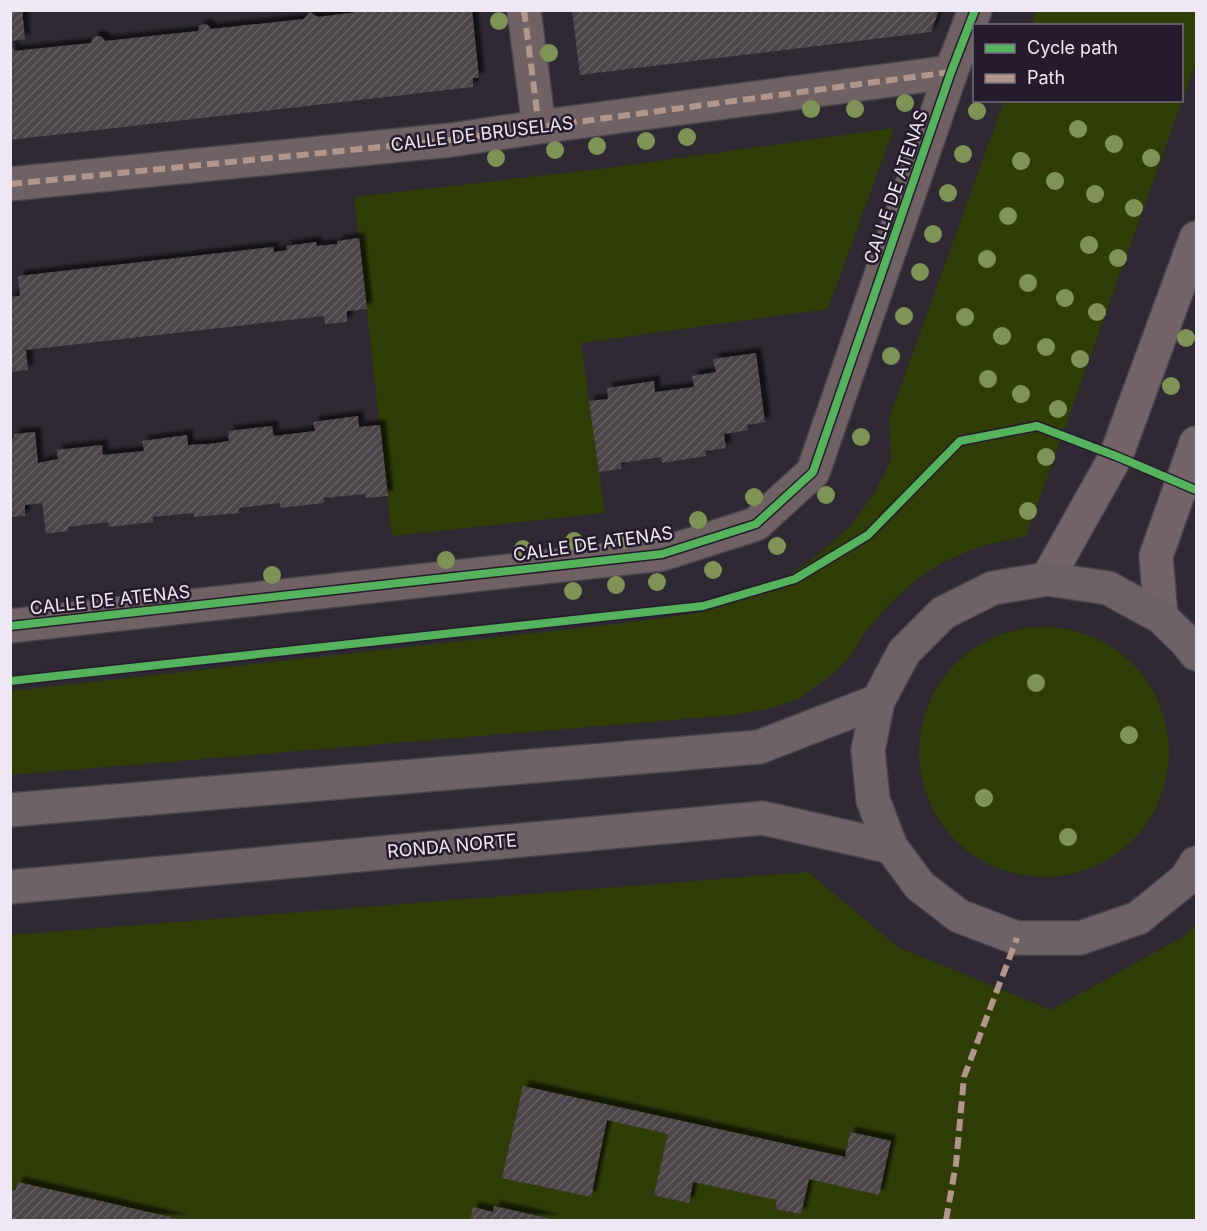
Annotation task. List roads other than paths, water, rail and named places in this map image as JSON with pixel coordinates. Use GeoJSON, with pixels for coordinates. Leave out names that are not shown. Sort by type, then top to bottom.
{"type":"FeatureCollection","features":[{"type":"Feature","properties":{"kind":"main road"},"geometry":{"type":"LineString","coordinates":[[1047,579],[1116,456],[1197,238]]}},
{"type":"Feature","properties":{"kind":"main road"},"geometry":{"type":"LineString","coordinates":[[1161,617],[1156,556],[1197,443]]}},
{"type":"Feature","properties":{"kind":"main road"},"geometry":{"type":"LineString","coordinates":[[1197,654],[1186,640],[1161,617],[1108,588],[1047,579],[993,588],[943,613],[904,652],[878,701],[868,750],[873,800],[891,847],[920,886],[959,916],[1017,938],[1080,938],[1138,918],[1186,879],[1197,863]]}},
{"type":"Feature","properties":{"kind":"main road"},"geometry":{"type":"LineString","coordinates":[[10,810],[759,747],[878,701]]}},
{"type":"Feature","properties":{"kind":"main road","name":"RONDA NORTE"},"geometry":{"type":"LineString","coordinates":[[10,887],[763,818],[891,847]]}},
{"type":"Feature","properties":{"kind":"street"},"geometry":{"type":"LineString","coordinates":[[524,10],[539,127]]}},
{"type":"Feature","properties":{"kind":"street","name":"CALLE DE ATENAS"},"geometry":{"type":"LineString","coordinates":[[10,626],[662,554],[756,524],[813,472],[951,72],[975,10]]}},
{"type":"Feature","properties":{"kind":"street","name":"CALLE DE BRUSELAS"},"geometry":{"type":"LineString","coordinates":[[10,184],[452,140],[951,72]]}}]}
